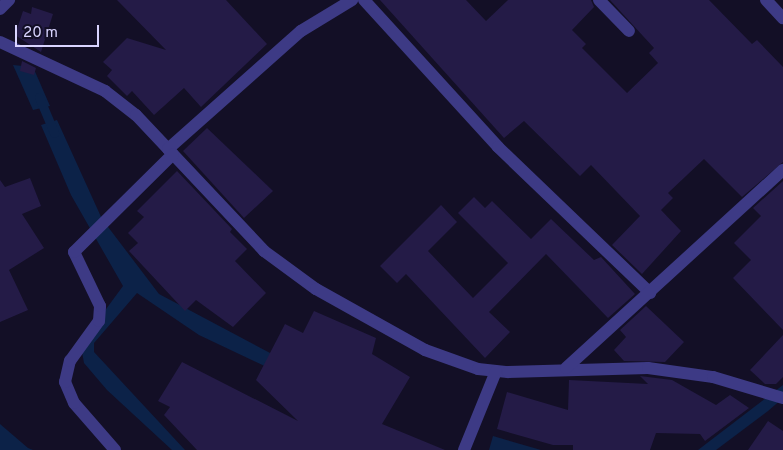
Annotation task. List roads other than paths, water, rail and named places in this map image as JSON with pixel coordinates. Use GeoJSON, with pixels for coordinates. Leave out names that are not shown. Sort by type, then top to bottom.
{"type":"FeatureCollection","features":[{"type":"Feature","properties":{"kind":"street"},"geometry":{"type":"LineString","coordinates":[[0,9],[9,0]]}},
{"type":"Feature","properties":{"kind":"street"},"geometry":{"type":"LineString","coordinates":[[115,450],[74,403],[65,382],[70,361],[99,321],[100,306],[74,252],[170,152],[301,31],[352,0]]}},
{"type":"Feature","properties":{"kind":"street"},"geometry":{"type":"LineString","coordinates":[[364,0],[498,147],[650,293]]}},
{"type":"Feature","properties":{"kind":"street"},"geometry":{"type":"LineString","coordinates":[[600,0],[629,31]]}},
{"type":"Feature","properties":{"kind":"street"},"geometry":{"type":"LineString","coordinates":[[766,0],[783,18]]}},
{"type":"Feature","properties":{"kind":"street"},"geometry":{"type":"LineString","coordinates":[[0,42],[105,92],[136,114],[264,251],[289,270],[424,350],[450,361],[496,371],[566,368],[648,368],[713,377],[783,398]]}},
{"type":"Feature","properties":{"kind":"street"},"geometry":{"type":"LineString","coordinates":[[566,368],[783,170]]}},
{"type":"Feature","properties":{"kind":"street"},"geometry":{"type":"LineString","coordinates":[[464,450],[496,371]]}},
{"type":"Feature","properties":{"kind":"water"},"geometry":{"type":"Polygon","coordinates":[[[13,65],[33,67],[50,106],[33,110],[13,65]]]}},
{"type":"Feature","properties":{"kind":"water"},"geometry":{"type":"Polygon","coordinates":[[[57,120],[102,219],[159,294],[302,370],[351,407],[199,335],[137,293],[94,343],[94,352],[185,450],[172,450],[107,390],[84,363],[82,352],[87,335],[123,286],[71,195],[41,125],[57,120]]]}},
{"type":"Feature","properties":{"kind":"water"},"geometry":{"type":"Polygon","coordinates":[[[783,385],[783,398],[768,411],[716,450],[698,450],[783,385]]]}},
{"type":"Feature","properties":{"kind":"water"},"geometry":{"type":"Polygon","coordinates":[[[0,424],[28,448],[33,450],[0,450],[0,424]]]}},
{"type":"Feature","properties":{"kind":"water"},"geometry":{"type":"Polygon","coordinates":[[[493,436],[541,450],[489,450],[493,436]]]}},
{"type":"Feature","properties":{"kind":"waterway"},"geometry":{"type":"LineString","coordinates":[[39,97],[54,133]]}}]}
